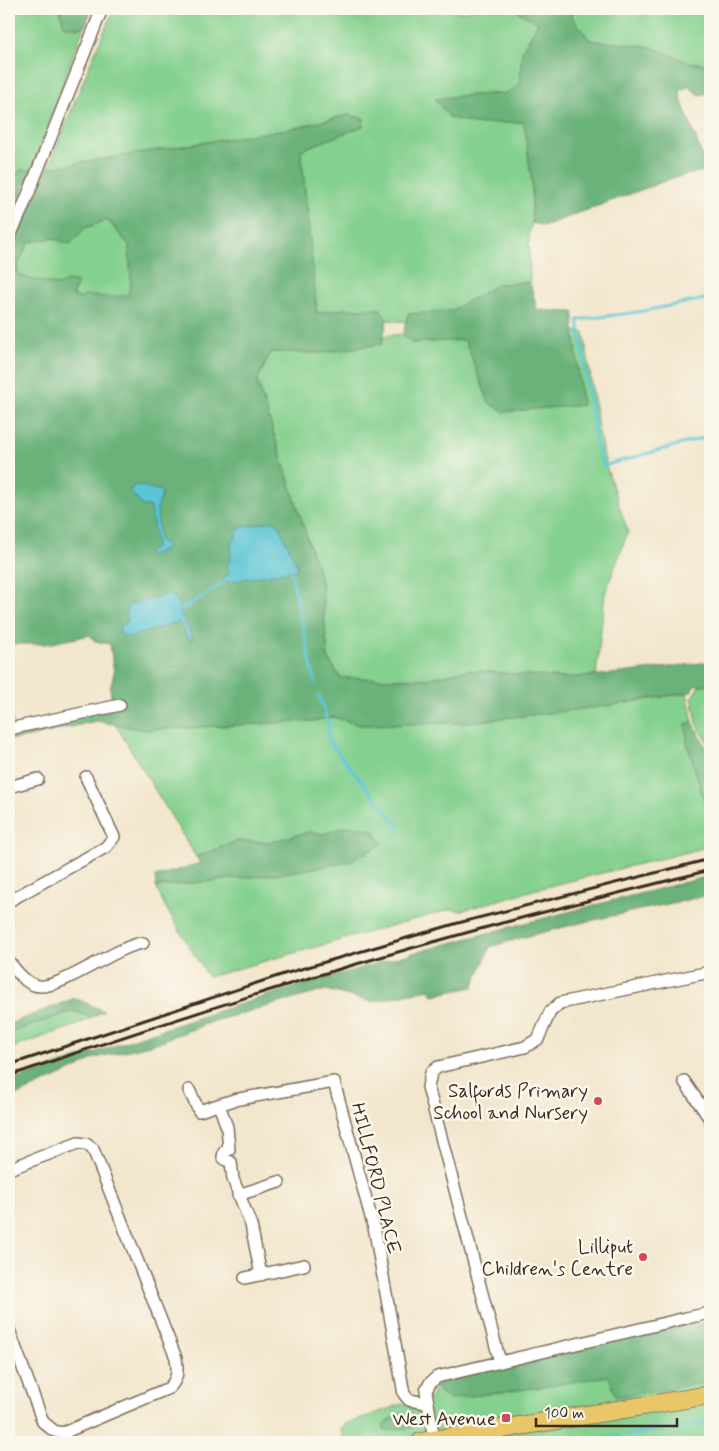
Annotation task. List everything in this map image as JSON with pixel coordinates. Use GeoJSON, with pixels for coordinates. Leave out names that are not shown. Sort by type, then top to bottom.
{"type":"FeatureCollection","features":[{"type":"Feature","properties":{"kind":"main road"},"geometry":{"type":"LineString","coordinates":[[428,1441],[710,1395]]}},
{"type":"Feature","properties":{"kind":"street"},"geometry":{"type":"LineString","coordinates":[[9,238],[102,9]]}},
{"type":"Feature","properties":{"kind":"street"},"geometry":{"type":"LineString","coordinates":[[9,729],[120,705]]}},
{"type":"Feature","properties":{"kind":"street"},"geometry":{"type":"LineString","coordinates":[[9,901],[106,847],[114,837],[86,777]]}},
{"type":"Feature","properties":{"kind":"street"},"geometry":{"type":"LineString","coordinates":[[9,787],[38,780]]}},
{"type":"Feature","properties":{"kind":"street"},"geometry":{"type":"LineString","coordinates":[[9,962],[26,981],[36,986],[46,986],[66,978],[125,947],[143,943]]}},
{"type":"Feature","properties":{"kind":"street"},"geometry":{"type":"LineString","coordinates":[[500,1362],[428,1087],[432,1073],[438,1067],[525,1047],[538,1039],[550,1012],[560,1003],[710,972]]}},
{"type":"Feature","properties":{"kind":"street"},"geometry":{"type":"LineString","coordinates":[[684,1081],[710,1119]]}},
{"type":"Feature","properties":{"kind":"street","name":"HILLFORD PLACE"},"geometry":{"type":"LineString","coordinates":[[189,1090],[201,1115],[219,1105],[267,1093],[334,1082],[375,1232],[404,1394],[409,1400],[427,1403]]}},
{"type":"Feature","properties":{"kind":"street"},"geometry":{"type":"LineString","coordinates":[[219,1105],[226,1127],[229,1149],[224,1152],[223,1157],[231,1162],[233,1179],[238,1195],[251,1225],[261,1275]]}},
{"type":"Feature","properties":{"kind":"street"},"geometry":{"type":"LineString","coordinates":[[9,1169],[78,1143],[86,1144],[93,1149],[176,1358],[178,1371],[174,1383],[169,1388],[64,1438],[43,1422],[9,1330]]}},
{"type":"Feature","properties":{"kind":"street"},"geometry":{"type":"LineString","coordinates":[[238,1195],[279,1182]]}},
{"type":"Feature","properties":{"kind":"street"},"geometry":{"type":"LineString","coordinates":[[245,1278],[304,1265]]}},
{"type":"Feature","properties":{"kind":"street"},"geometry":{"type":"LineString","coordinates":[[428,1441],[426,1391],[430,1383],[437,1377],[710,1313]]}},
{"type":"Feature","properties":{"kind":"green space"},"geometry":{"type":"Polygon","coordinates":[[[9,9],[92,9],[32,168],[9,221],[9,9]]]}},
{"type":"Feature","properties":{"kind":"green space"},"geometry":{"type":"Polygon","coordinates":[[[92,9],[84,27],[77,28],[64,26],[60,10],[92,9]]]}},
{"type":"Feature","properties":{"kind":"green space"},"geometry":{"type":"Polygon","coordinates":[[[114,9],[447,9],[462,12],[474,9],[514,9],[539,22],[522,51],[520,84],[508,93],[458,96],[474,124],[524,122],[532,184],[532,223],[529,234],[530,282],[498,284],[451,311],[408,314],[406,322],[387,320],[380,309],[345,309],[317,313],[301,150],[363,126],[364,118],[348,115],[299,127],[48,168],[114,9]]]}},
{"type":"Feature","properties":{"kind":"green space"},"geometry":{"type":"Polygon","coordinates":[[[514,9],[572,9],[571,16],[590,40],[652,47],[688,62],[710,65],[710,93],[699,95],[689,87],[680,90],[681,99],[702,155],[710,151],[710,175],[708,170],[673,178],[544,226],[532,223],[532,184],[524,122],[474,124],[449,117],[435,99],[507,93],[520,84],[522,51],[538,23],[514,9]]]}},
{"type":"Feature","properties":{"kind":"green space"},"geometry":{"type":"Polygon","coordinates":[[[572,9],[710,9],[710,44],[704,64],[688,62],[652,47],[590,40],[571,16],[572,9]]]}},
{"type":"Feature","properties":{"kind":"green space"},"geometry":{"type":"Polygon","coordinates":[[[348,115],[364,119],[363,126],[301,150],[317,313],[345,309],[381,309],[387,320],[382,344],[319,353],[271,352],[257,381],[321,581],[328,658],[340,678],[427,679],[467,670],[564,678],[710,662],[710,684],[695,685],[691,692],[607,706],[462,723],[360,725],[334,717],[313,721],[146,730],[96,721],[9,740],[9,717],[12,718],[14,731],[113,709],[110,689],[114,673],[110,644],[95,641],[90,635],[47,644],[9,644],[9,251],[48,168],[299,127],[348,115]],[[108,220],[85,228],[70,244],[53,238],[29,242],[17,266],[18,274],[30,279],[59,285],[67,281],[78,283],[72,295],[81,299],[84,295],[111,297],[128,295],[131,282],[129,245],[108,220]]]}},
{"type":"Feature","properties":{"kind":"green space"},"geometry":{"type":"Polygon","coordinates":[[[20,170],[31,170],[15,208],[9,205],[9,183],[20,170]]]}},
{"type":"Feature","properties":{"kind":"green space"},"geometry":{"type":"Polygon","coordinates":[[[107,220],[129,245],[131,283],[128,295],[111,298],[84,295],[82,299],[72,295],[78,283],[67,281],[59,285],[30,279],[18,274],[17,266],[29,242],[53,238],[70,243],[85,228],[107,220]]]}},
{"type":"Feature","properties":{"kind":"green space"},"geometry":{"type":"Polygon","coordinates":[[[530,282],[537,310],[574,312],[574,331],[582,405],[504,412],[489,403],[465,340],[411,343],[403,334],[408,314],[451,311],[498,284],[530,282]]]}},
{"type":"Feature","properties":{"kind":"green space"},"geometry":{"type":"Polygon","coordinates":[[[574,331],[584,332],[599,434],[607,469],[628,532],[605,594],[596,675],[564,678],[467,670],[427,679],[341,678],[328,658],[321,581],[257,381],[270,352],[319,353],[381,344],[383,336],[403,334],[411,343],[465,340],[489,403],[582,405],[574,331]]]}},
{"type":"Feature","properties":{"kind":"green space"},"geometry":{"type":"Polygon","coordinates":[[[710,684],[710,747],[697,723],[692,697],[699,686],[710,684]]]}},
{"type":"Feature","properties":{"kind":"green space"},"geometry":{"type":"Polygon","coordinates":[[[687,693],[693,722],[686,724],[687,743],[705,803],[710,845],[537,889],[460,911],[452,909],[208,977],[163,903],[156,887],[278,874],[349,862],[382,843],[347,826],[324,834],[309,832],[270,842],[238,841],[196,857],[115,724],[146,730],[313,721],[334,717],[360,725],[462,723],[607,706],[687,693]]]}},
{"type":"Feature","properties":{"kind":"green space"},"geometry":{"type":"Polygon","coordinates":[[[693,722],[707,750],[710,776],[710,843],[705,803],[687,743],[686,724],[693,722]]]}},
{"type":"Feature","properties":{"kind":"green space"},"geometry":{"type":"Polygon","coordinates":[[[347,826],[374,830],[382,844],[349,862],[278,874],[156,887],[155,877],[200,863],[196,857],[238,841],[270,842],[309,832],[324,834],[347,826]]]}},
{"type":"Feature","properties":{"kind":"green space"},"geometry":{"type":"Polygon","coordinates":[[[710,876],[710,895],[572,925],[490,947],[473,987],[433,995],[429,989],[372,1002],[326,990],[211,1022],[154,1044],[95,1058],[9,1099],[9,1082],[212,1013],[398,957],[710,876]]]}},
{"type":"Feature","properties":{"kind":"green space"},"geometry":{"type":"Polygon","coordinates":[[[75,998],[104,1011],[92,1017],[73,1011],[9,1033],[9,1024],[75,998]]]}},
{"type":"Feature","properties":{"kind":"green space"},"geometry":{"type":"Polygon","coordinates":[[[73,1011],[92,1017],[80,1024],[9,1049],[9,1033],[73,1011]]]}},
{"type":"Feature","properties":{"kind":"green space"},"geometry":{"type":"Polygon","coordinates":[[[710,1322],[710,1442],[343,1442],[341,1428],[345,1424],[402,1404],[431,1398],[436,1386],[443,1380],[710,1322]]]}},
{"type":"Feature","properties":{"kind":"green space"},"geometry":{"type":"Polygon","coordinates":[[[710,1322],[710,1382],[616,1397],[609,1376],[449,1399],[441,1394],[436,1386],[443,1380],[664,1328],[710,1322]]]}},
{"type":"Feature","properties":{"kind":"green space"},"geometry":{"type":"Polygon","coordinates":[[[402,1413],[413,1415],[414,1427],[384,1431],[384,1424],[402,1413]]]}},
{"type":"Feature","properties":{"kind":"water"},"geometry":{"type":"Polygon","coordinates":[[[138,485],[161,491],[162,495],[157,509],[159,538],[160,541],[167,545],[166,549],[149,556],[147,552],[156,546],[151,508],[143,506],[130,492],[133,486],[138,485]]]}},
{"type":"Feature","properties":{"kind":"water"},"geometry":{"type":"Polygon","coordinates":[[[273,521],[278,523],[297,566],[296,570],[223,583],[222,581],[229,573],[227,566],[231,559],[231,541],[236,539],[236,531],[240,528],[273,521]]]}},
{"type":"Feature","properties":{"kind":"water"},"geometry":{"type":"Polygon","coordinates":[[[163,595],[170,595],[176,599],[193,639],[189,640],[178,622],[128,638],[119,632],[120,625],[126,624],[127,606],[163,595]]]}},
{"type":"Feature","properties":{"kind":"waterway"},"geometry":{"type":"LineString","coordinates":[[710,298],[638,312],[578,320],[596,441],[603,466],[710,436]]}},
{"type":"Feature","properties":{"kind":"waterway"},"geometry":{"type":"LineString","coordinates":[[291,572],[315,683]]}},
{"type":"Feature","properties":{"kind":"waterway"},"geometry":{"type":"LineString","coordinates":[[181,610],[223,583]]}},
{"type":"Feature","properties":{"kind":"waterway"},"geometry":{"type":"LineString","coordinates":[[319,695],[329,726],[328,740],[401,830]]}},
{"type":"Feature","properties":{"kind":"waterway"},"geometry":{"type":"LineString","coordinates":[[626,1435],[691,1426],[710,1421]]}},
{"type":"Feature","properties":{"kind":"waterway"},"geometry":{"type":"LineString","coordinates":[[580,1442],[619,1436]]}},
{"type":"Feature","properties":{"kind":"railway"},"geometry":{"type":"LineString","coordinates":[[9,1065],[284,974],[458,923],[710,859]]}},
{"type":"Feature","properties":{"kind":"railway"},"geometry":{"type":"LineString","coordinates":[[9,1076],[177,1019],[405,950],[524,917],[710,870]]}},
{"type":"Feature","properties":{"kind":"place","name":"Salfords Primary School and Nursery"},"geometry":{"type":"Point","coordinates":[598,1101]}},
{"type":"Feature","properties":{"kind":"place","name":"Lilliput Children's Centre"},"geometry":{"type":"Point","coordinates":[643,1257]}},
{"type":"Feature","properties":{"kind":"place","name":"West Avenue"},"geometry":{"type":"Point","coordinates":[506,1418]}}]}
